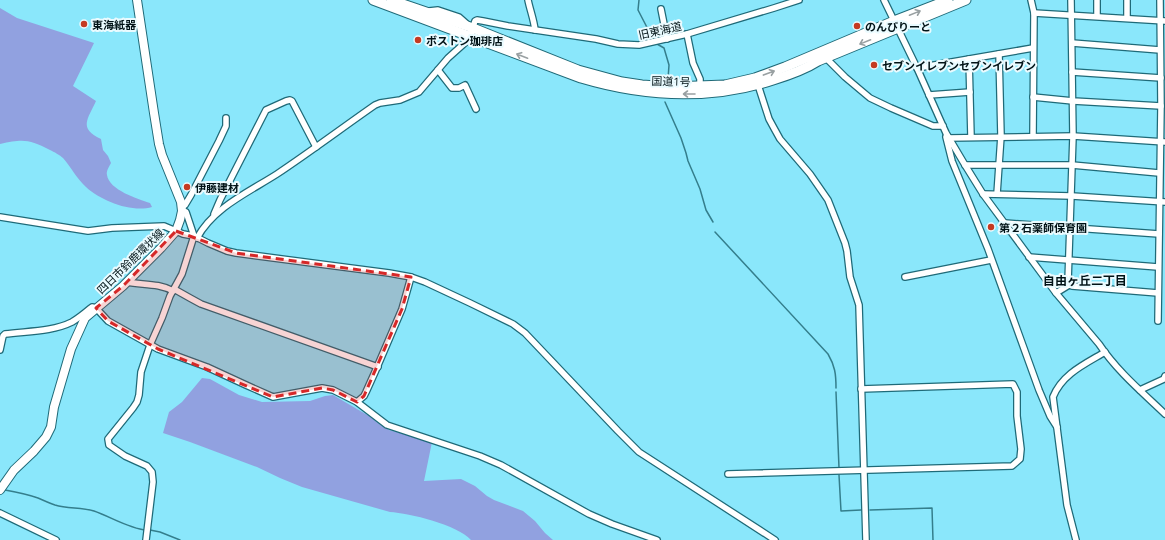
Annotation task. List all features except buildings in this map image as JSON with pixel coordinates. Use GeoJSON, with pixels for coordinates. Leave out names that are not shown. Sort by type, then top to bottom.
{"type":"FeatureCollection","features":[{"type":"Feature","properties":{"kind":"highway","name":"国道1号"},"geometry":{"type":"LineString","coordinates":[[373,0],[473,28]]}},
{"type":"Feature","properties":{"kind":"highway","name":"国道1号"},"geometry":{"type":"LineString","coordinates":[[391,0],[473,28],[581,78],[671,87],[725,85],[755,78],[823,56],[896,25],[948,0]]}},
{"type":"Feature","properties":{"kind":"highway","name":"国道1号"},"geometry":{"type":"LineString","coordinates":[[896,25],[966,0]]}},
{"type":"Feature","properties":{"kind":"highway","name":"国道1号"},"geometry":{"type":"LineString","coordinates":[[600,80],[641,92],[693,94],[722,92],[758,85],[800,71],[823,56]]}},
{"type":"Feature","properties":{"kind":"main road"},"geometry":{"type":"LineString","coordinates":[[137,0],[159,144],[181,202],[182,209]]}},
{"type":"Feature","properties":{"kind":"main road","name":"四日市鈴鹿環状線"},"geometry":{"type":"LineString","coordinates":[[0,490],[14,470],[46,437],[51,427],[54,407],[71,349],[85,318],[127,282],[168,241],[176,231],[182,209]]}},
{"type":"Feature","properties":{"kind":"street"},"geometry":{"type":"LineString","coordinates":[[528,0],[535,30]]}},
{"type":"Feature","properties":{"kind":"street","name":"旧東海道"},"geometry":{"type":"LineString","coordinates":[[473,28],[477,20],[633,46],[687,34],[799,0]]}},
{"type":"Feature","properties":{"kind":"street"},"geometry":{"type":"LineString","coordinates":[[884,0],[917,68],[947,136],[984,194],[1056,293],[1104,352],[1165,414]]}},
{"type":"Feature","properties":{"kind":"street"},"geometry":{"type":"LineString","coordinates":[[1031,0],[1034,13],[1033,136]]}},
{"type":"Feature","properties":{"kind":"street"},"geometry":{"type":"LineString","coordinates":[[1069,285],[1073,136],[1071,0]]}},
{"type":"Feature","properties":{"kind":"street"},"geometry":{"type":"LineString","coordinates":[[1097,0],[1097,16]]}},
{"type":"Feature","properties":{"kind":"street"},"geometry":{"type":"LineString","coordinates":[[1127,0],[1127,18]]}},
{"type":"Feature","properties":{"kind":"street"},"geometry":{"type":"LineString","coordinates":[[1158,321],[1159,234],[1162,202],[1160,173],[1162,142],[1160,50],[1162,20],[1160,0]]}},
{"type":"Feature","properties":{"kind":"street"},"geometry":{"type":"LineString","coordinates":[[146,540],[153,482],[152,472],[147,466],[130,458],[109,445],[108,439],[137,402],[141,372],[150,345],[170,296],[182,274],[196,237],[213,216],[227,205],[278,173],[375,105],[400,100],[419,92],[448,58],[467,41],[473,28],[460,17],[438,10],[423,11]]}},
{"type":"Feature","properties":{"kind":"street"},"geometry":{"type":"LineString","coordinates":[[661,10],[666,39]]}},
{"type":"Feature","properties":{"kind":"street"},"geometry":{"type":"LineString","coordinates":[[1034,13],[1162,20]]}},
{"type":"Feature","properties":{"kind":"street"},"geometry":{"type":"LineString","coordinates":[[687,34],[693,63],[700,80],[700,86]]}},
{"type":"Feature","properties":{"kind":"street"},"geometry":{"type":"LineString","coordinates":[[1072,43],[1160,50]]}},
{"type":"Feature","properties":{"kind":"street"},"geometry":{"type":"LineString","coordinates":[[917,68],[1033,48]]}},
{"type":"Feature","properties":{"kind":"street"},"geometry":{"type":"LineString","coordinates":[[997,194],[1001,136],[999,54]]}},
{"type":"Feature","properties":{"kind":"street"},"geometry":{"type":"LineString","coordinates":[[823,56],[863,93],[876,101],[933,126],[943,126]]}},
{"type":"Feature","properties":{"kind":"street"},"geometry":{"type":"LineString","coordinates":[[969,59],[971,137]]}},
{"type":"Feature","properties":{"kind":"street"},"geometry":{"type":"LineString","coordinates":[[438,70],[452,88],[459,88],[465,85],[476,109]]}},
{"type":"Feature","properties":{"kind":"street"},"geometry":{"type":"LineString","coordinates":[[1072,72],[1160,78]]}},
{"type":"Feature","properties":{"kind":"street"},"geometry":{"type":"LineString","coordinates":[[758,85],[769,119],[775,130],[780,139],[823,191],[845,243],[850,277],[859,305],[866,540]]}},
{"type":"Feature","properties":{"kind":"street"},"geometry":{"type":"LineString","coordinates":[[929,95],[970,92]]}},
{"type":"Feature","properties":{"kind":"street"},"geometry":{"type":"LineString","coordinates":[[1033,97],[1161,106]]}},
{"type":"Feature","properties":{"kind":"street"},"geometry":{"type":"LineString","coordinates":[[213,216],[266,110],[286,101],[292,101],[316,147]]}},
{"type":"Feature","properties":{"kind":"street"},"geometry":{"type":"LineString","coordinates":[[196,237],[186,212],[182,209],[191,195],[226,126],[226,118]]}},
{"type":"Feature","properties":{"kind":"street"},"geometry":{"type":"LineString","coordinates":[[947,136],[1073,136],[1162,142]]}},
{"type":"Feature","properties":{"kind":"street"},"geometry":{"type":"LineString","coordinates":[[947,136],[952,162],[988,249],[1039,390],[1050,416],[1057,427]]}},
{"type":"Feature","properties":{"kind":"street"},"geometry":{"type":"LineString","coordinates":[[965,165],[1072,165],[1160,173]]}},
{"type":"Feature","properties":{"kind":"street"},"geometry":{"type":"LineString","coordinates":[[984,194],[1072,196],[1162,202]]}},
{"type":"Feature","properties":{"kind":"street"},"geometry":{"type":"LineString","coordinates":[[0,217],[88,231],[112,228],[164,226],[196,237],[208,244],[236,253],[411,277],[470,302],[513,324],[530,338],[618,431],[640,452],[775,540]]}},
{"type":"Feature","properties":{"kind":"street"},"geometry":{"type":"LineString","coordinates":[[1005,223],[1159,234]]}},
{"type":"Feature","properties":{"kind":"street"},"geometry":{"type":"LineString","coordinates":[[1029,257],[1158,267]]}},
{"type":"Feature","properties":{"kind":"street"},"geometry":{"type":"LineString","coordinates":[[905,276],[991,260]]}},
{"type":"Feature","properties":{"kind":"street"},"geometry":{"type":"LineString","coordinates":[[356,402],[364,396],[378,367],[402,309],[411,277]]}},
{"type":"Feature","properties":{"kind":"street"},"geometry":{"type":"LineString","coordinates":[[127,282],[158,286],[174,290],[202,304],[378,367]]}},
{"type":"Feature","properties":{"kind":"street"},"geometry":{"type":"LineString","coordinates":[[1056,293],[1069,285],[1158,293]]}},
{"type":"Feature","properties":{"kind":"street"},"geometry":{"type":"LineString","coordinates":[[0,350],[3,336],[5,334],[58,327],[72,322],[92,307],[96,308],[108,321],[150,345],[208,367],[273,396],[329,388],[356,402],[387,425],[480,456],[501,465],[589,514],[657,540]]}},
{"type":"Feature","properties":{"kind":"street"},"geometry":{"type":"LineString","coordinates":[[1076,540],[1067,504],[1053,397],[1059,385],[1074,370],[1104,352]]}},
{"type":"Feature","properties":{"kind":"street"},"geometry":{"type":"LineString","coordinates":[[1140,390],[1164,379],[1165,376]]}},
{"type":"Feature","properties":{"kind":"street"},"geometry":{"type":"LineString","coordinates":[[728,474],[1012,466],[1020,460],[1021,449],[1017,416],[1017,392],[1013,384],[862,389]]}},
{"type":"Feature","properties":{"kind":"street"},"geometry":{"type":"LineString","coordinates":[[0,513],[56,540]]}},
{"type":"Feature","properties":{"kind":"highlighted area"},"geometry":{"type":"Polygon","coordinates":[[[176,231],[236,253],[411,277],[402,309],[364,396],[357,402],[333,390],[322,388],[273,397],[158,349],[108,321],[96,308],[123,286],[176,231]]]}},
{"type":"Feature","properties":{"kind":"shaded area"},"geometry":{"type":"Polygon","coordinates":[[[0,8],[17,18],[94,43],[73,86],[96,101],[88,118],[87,127],[89,131],[101,139],[103,150],[111,163],[107,175],[113,185],[125,193],[150,203],[152,207],[126,207],[100,197],[83,184],[62,157],[37,144],[26,141],[15,141],[0,144],[0,8]]]}},
{"type":"Feature","properties":{"kind":"shaded area"},"geometry":{"type":"Polygon","coordinates":[[[202,378],[210,379],[239,395],[262,402],[310,401],[333,395],[369,416],[389,430],[432,442],[424,481],[461,479],[475,486],[494,500],[523,511],[553,540],[471,540],[456,529],[445,525],[421,517],[390,512],[302,487],[257,467],[163,433],[169,412],[182,402],[202,378]]]}},
{"type":"Feature","properties":{"kind":"waterway"},"geometry":{"type":"LineString","coordinates":[[639,0],[638,10],[653,39]]}},
{"type":"Feature","properties":{"kind":"waterway"},"geometry":{"type":"LineString","coordinates":[[657,44],[664,48],[669,65],[668,79]]}},
{"type":"Feature","properties":{"kind":"waterway"},"geometry":{"type":"LineString","coordinates":[[665,102],[681,138],[688,161],[700,189],[706,210],[713,222]]}},
{"type":"Feature","properties":{"kind":"waterway"},"geometry":{"type":"LineString","coordinates":[[715,232],[828,354],[835,370],[836,388]]}},
{"type":"Feature","properties":{"kind":"waterway"},"geometry":{"type":"LineString","coordinates":[[836,392],[839,468]]}},
{"type":"Feature","properties":{"kind":"waterway"},"geometry":{"type":"LineString","coordinates":[[839,475],[841,511],[861,510]]}},
{"type":"Feature","properties":{"kind":"waterway"},"geometry":{"type":"LineString","coordinates":[[5,490],[30,495],[60,506],[94,511],[126,525],[146,530]]}},
{"type":"Feature","properties":{"kind":"waterway"},"geometry":{"type":"LineString","coordinates":[[870,510],[932,508],[933,540]]}},
{"type":"Feature","properties":{"kind":"waterway"},"geometry":{"type":"LineString","coordinates":[[150,530],[160,532],[180,540]]}},
{"type":"Feature","properties":{"kind":"place","name":"東海紙器"},"geometry":{"type":"Point","coordinates":[84,24]}},
{"type":"Feature","properties":{"kind":"place","name":"のんびりーと"},"geometry":{"type":"Point","coordinates":[857,26]}},
{"type":"Feature","properties":{"kind":"place","name":"ボストン珈琲店"},"geometry":{"type":"Point","coordinates":[418,40]}},
{"type":"Feature","properties":{"kind":"place","name":"セブンイレブンセブンイレブン"},"geometry":{"type":"Point","coordinates":[874,65]}},
{"type":"Feature","properties":{"kind":"place","name":"伊藤建材"},"geometry":{"type":"Point","coordinates":[187,187]}},
{"type":"Feature","properties":{"kind":"place","name":"第２石薬師保育園"},"geometry":{"type":"Point","coordinates":[991,227]}},
{"type":"Feature","properties":{"kind":"district","name":"自由ヶ丘二丁目"},"geometry":{"type":"Point","coordinates":[1085,280]}}]}
